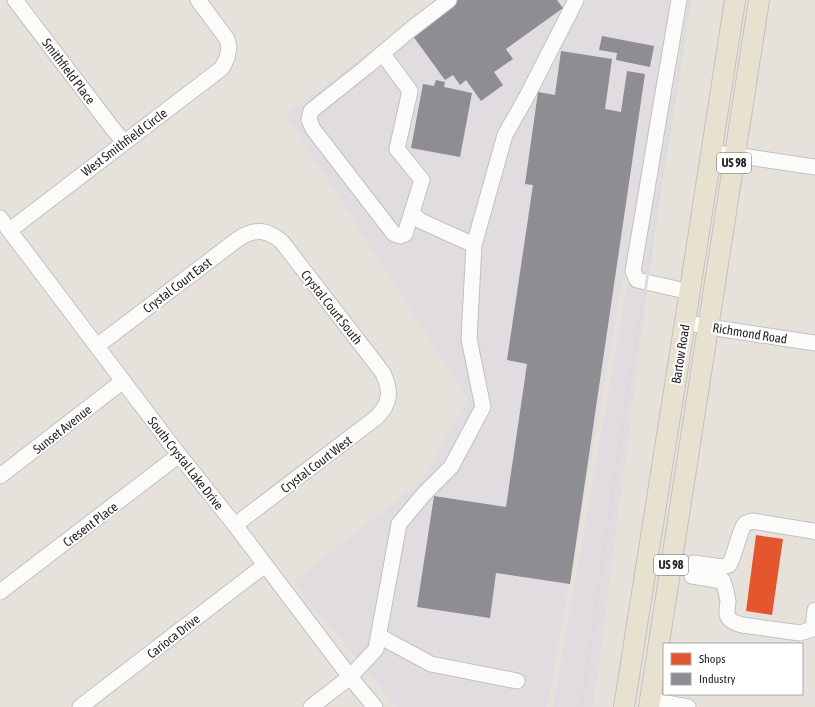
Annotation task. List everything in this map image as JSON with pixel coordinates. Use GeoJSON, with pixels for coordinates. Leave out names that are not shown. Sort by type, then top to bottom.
{"type":"FeatureCollection","features":[{"type":"Feature","properties":{"kind":"main road","name":"Bartow Road"},"geometry":{"type":"LineString","coordinates":[[624,707],[735,0]]}},
{"type":"Feature","properties":{"kind":"main road","name":"Bartow Road"},"geometry":{"type":"LineString","coordinates":[[649,704],[680,569],[709,327],[759,0]]}},
{"type":"Feature","properties":{"kind":"street","name":"Smithfield Place"},"geometry":{"type":"LineString","coordinates":[[15,0],[124,142]]}},
{"type":"Feature","properties":{"kind":"street","name":"West Smithfield Circle"},"geometry":{"type":"LineString","coordinates":[[10,230],[222,68],[227,58],[229,47],[227,39],[198,0]]}},
{"type":"Feature","properties":{"kind":"street"},"geometry":{"type":"LineString","coordinates":[[383,54],[410,91],[397,149],[422,180],[404,234],[400,236],[394,234],[313,129],[309,119],[311,111],[449,0]]}},
{"type":"Feature","properties":{"kind":"street"},"geometry":{"type":"LineString","coordinates":[[311,707],[350,677],[376,649],[399,524],[424,494],[451,467],[483,407],[469,339],[474,245],[505,135],[528,96],[576,0]]}},
{"type":"Feature","properties":{"kind":"street"},"geometry":{"type":"LineString","coordinates":[[679,0],[633,271],[637,280],[690,292]]}},
{"type":"Feature","properties":{"kind":"street"},"geometry":{"type":"LineString","coordinates":[[711,153],[735,155],[815,168]]}},
{"type":"Feature","properties":{"kind":"street"},"geometry":{"type":"LineString","coordinates":[[412,213],[421,221],[474,245]]}},
{"type":"Feature","properties":{"kind":"street","name":"South Crystal Lake Drive"},"geometry":{"type":"LineString","coordinates":[[0,218],[179,455],[235,525],[350,677],[375,707]]}},
{"type":"Feature","properties":{"kind":"street","name":"Crystal Court East"},"geometry":{"type":"LineString","coordinates":[[97,346],[238,239],[248,233],[260,231]]}},
{"type":"Feature","properties":{"kind":"street","name":"Crystal Court South"},"geometry":{"type":"LineString","coordinates":[[260,231],[273,234],[282,242],[383,373],[388,383],[388,396]]}},
{"type":"Feature","properties":{"kind":"street","name":"Richmond Road"},"geometry":{"type":"LineString","coordinates":[[685,322],[815,343]]}},
{"type":"Feature","properties":{"kind":"street","name":"Sunset Avenue"},"geometry":{"type":"LineString","coordinates":[[0,476],[123,381]]}},
{"type":"Feature","properties":{"kind":"street","name":"Crystal Court West"},"geometry":{"type":"LineString","coordinates":[[235,525],[377,417],[383,411],[388,396]]}},
{"type":"Feature","properties":{"kind":"street","name":"Cresent Place"},"geometry":{"type":"LineString","coordinates":[[0,592],[179,455]]}},
{"type":"Feature","properties":{"kind":"street"},"geometry":{"type":"LineString","coordinates":[[680,569],[694,563],[722,567],[729,565],[743,528],[746,523],[752,521],[815,532]]}},
{"type":"Feature","properties":{"kind":"street","name":"Carioca Drive"},"geometry":{"type":"LineString","coordinates":[[80,707],[265,565]]}},
{"type":"Feature","properties":{"kind":"street"},"geometry":{"type":"LineString","coordinates":[[680,569],[692,576],[723,582],[728,601],[726,612],[728,618],[733,623],[800,634],[814,631],[815,610]]}},
{"type":"Feature","properties":{"kind":"street"},"geometry":{"type":"LineString","coordinates":[[379,636],[431,664],[517,681]]}},
{"type":"Feature","properties":{"kind":"street"},"geometry":{"type":"LineString","coordinates":[[649,704],[688,707]]}},
{"type":"Feature","properties":{"kind":"shaded area"},"geometry":{"type":"Polygon","coordinates":[[[437,0],[672,0],[547,707],[397,707],[293,582],[422,480],[468,399],[286,115],[437,0]]]}},
{"type":"Feature","properties":{"kind":"shaded area"},"geometry":{"type":"Polygon","coordinates":[[[678,0],[685,0],[593,707],[553,707],[678,0]]]}},
{"type":"Feature","properties":{"kind":"building: Shops"},"geometry":{"type":"Polygon","coordinates":[[[756,535],[783,539],[772,615],[746,611],[756,535]]]}},
{"type":"Feature","properties":{"kind":"building: Industry"},"geometry":{"type":"Polygon","coordinates":[[[454,0],[557,0],[563,8],[506,49],[513,59],[494,72],[503,85],[481,101],[466,80],[460,85],[453,75],[445,80],[410,32],[454,0]]]}},
{"type":"Feature","properties":{"kind":"building: Industry"},"geometry":{"type":"Polygon","coordinates":[[[602,36],[654,46],[650,67],[616,60],[617,53],[599,50],[602,36]]]}},
{"type":"Feature","properties":{"kind":"building: Industry"},"geometry":{"type":"Polygon","coordinates":[[[561,51],[612,59],[605,109],[621,112],[627,71],[645,74],[570,584],[496,573],[490,618],[417,607],[434,496],[506,507],[527,364],[507,360],[533,185],[525,184],[538,92],[555,95],[561,51]]]}},
{"type":"Feature","properties":{"kind":"building: Industry"},"geometry":{"type":"Polygon","coordinates":[[[436,80],[445,82],[444,87],[472,93],[460,157],[411,148],[423,84],[434,86],[436,80]]]}},
{"type":"Feature","properties":{"kind":"railway"},"geometry":{"type":"LineString","coordinates":[[581,707],[632,363],[645,293],[690,0]]}}]}
